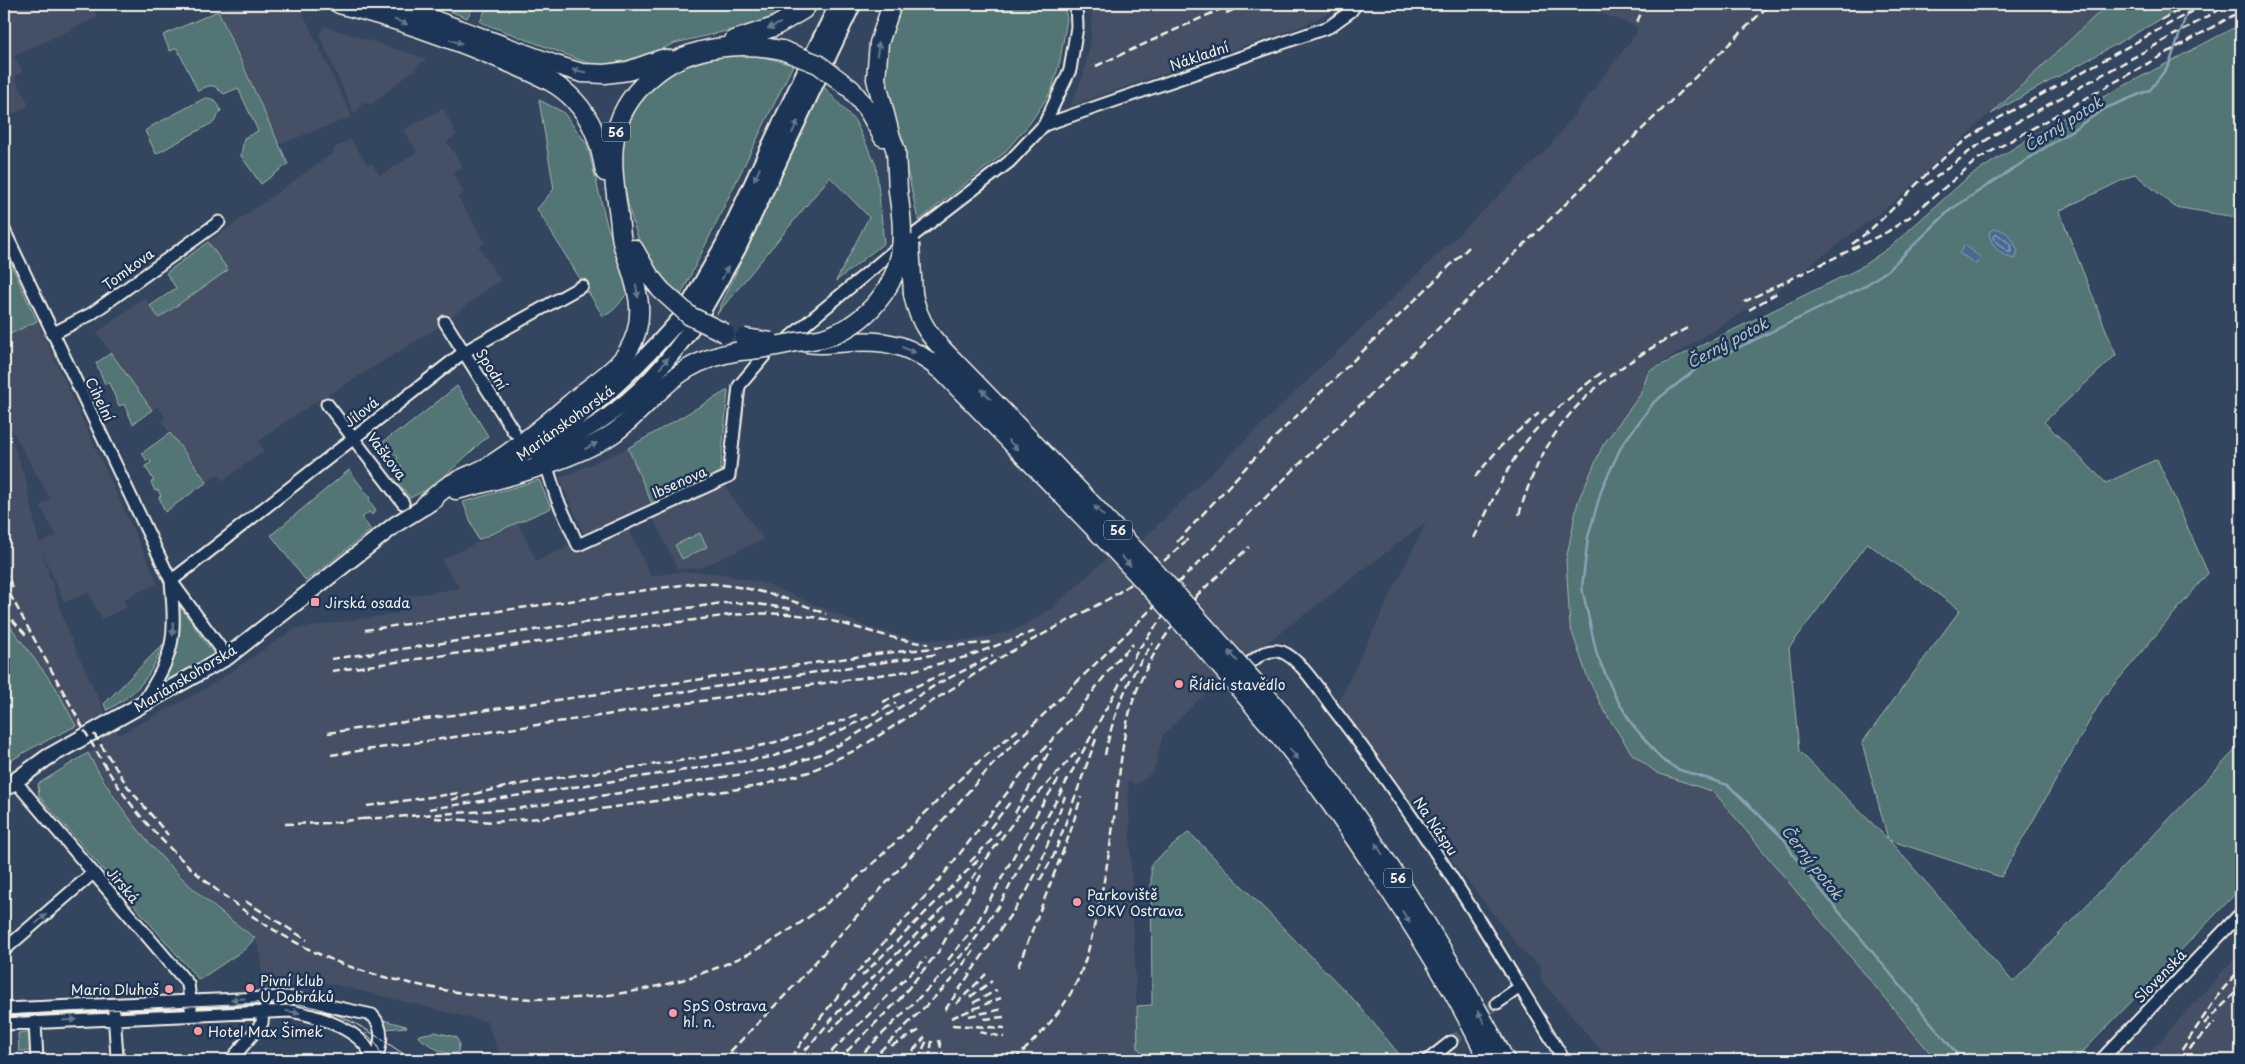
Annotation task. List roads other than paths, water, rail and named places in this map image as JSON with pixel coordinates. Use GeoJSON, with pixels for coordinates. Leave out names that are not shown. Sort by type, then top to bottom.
{"type":"FeatureCollection","features":[{"type":"Feature","properties":{"kind":"highway","name":"56"},"geometry":{"type":"LineString","coordinates":[[339,4],[433,26],[488,46],[582,72],[605,74],[620,72],[662,59],[682,58]]}},
{"type":"Feature","properties":{"kind":"highway","name":"56"},"geometry":{"type":"LineString","coordinates":[[392,4],[433,26]]}},
{"type":"Feature","properties":{"kind":"highway"},"geometry":{"type":"LineString","coordinates":[[733,43],[774,27],[796,14],[808,4]]}},
{"type":"Feature","properties":{"kind":"highway"},"geometry":{"type":"LineString","coordinates":[[892,4],[878,43],[876,79],[896,151],[898,191]]}},
{"type":"Feature","properties":{"kind":"highway","name":"56"},"geometry":{"type":"LineString","coordinates":[[622,227],[613,175],[612,149],[625,111],[641,87],[657,72],[682,58],[733,43],[782,50],[818,64],[851,89],[869,112],[882,136],[910,229],[909,262],[913,294],[917,313],[927,330],[954,361],[1116,528],[1189,607],[1269,712],[1349,805],[1405,888],[1455,970],[1505,1060]]}},
{"type":"Feature","properties":{"kind":"highway","name":"56"},"geometry":{"type":"LineString","coordinates":[[488,46],[554,83],[568,94],[586,114],[599,145],[609,201],[649,275],[661,290],[690,316],[725,333],[742,345],[793,339],[822,338],[846,328],[868,313],[884,293],[894,275],[900,255],[902,229],[898,191]]}},
{"type":"Feature","properties":{"kind":"highway"},"geometry":{"type":"LineString","coordinates":[[425,505],[448,486],[491,465],[514,448],[621,361],[629,350],[635,334],[639,306],[634,275],[622,244],[622,227]]}},
{"type":"Feature","properties":{"kind":"highway","name":"56"},"geometry":{"type":"LineString","coordinates":[[793,339],[825,346],[848,342],[890,344],[910,349],[928,360],[942,372],[1103,537],[1208,650],[1269,712],[1387,886],[1443,977],[1488,1060]]}},
{"type":"Feature","properties":{"kind":"highway"},"geometry":{"type":"LineString","coordinates":[[454,490],[486,483],[546,464],[593,446],[614,433],[689,368],[742,345]]}},
{"type":"Feature","properties":{"kind":"main road","name":"Mariánskohorská"},"geometry":{"type":"LineString","coordinates":[[816,65],[838,4]]}},
{"type":"Feature","properties":{"kind":"main road","name":"Mariánskohorská"},"geometry":{"type":"LineString","coordinates":[[10,785],[48,757],[227,656],[382,535],[425,505],[454,490],[534,459],[580,434],[606,418],[659,370],[690,317],[724,244],[816,65],[853,4]]}},
{"type":"Feature","properties":{"kind":"street","name":"Nákladní"},"geometry":{"type":"LineString","coordinates":[[914,235],[1009,162],[1044,124],[1070,70],[1077,27],[1076,4]]}},
{"type":"Feature","properties":{"kind":"street","name":"Nákladní"},"geometry":{"type":"LineString","coordinates":[[1044,124],[1329,27],[1351,11],[1356,4]]}},
{"type":"Feature","properties":{"kind":"street","name":"Tomkova"},"geometry":{"type":"LineString","coordinates":[[52,334],[91,314],[218,222]]}},
{"type":"Feature","properties":{"kind":"street","name":"Cihelní"},"geometry":{"type":"LineString","coordinates":[[4,230],[171,581],[227,656]]}},
{"type":"Feature","properties":{"kind":"street"},"geometry":{"type":"LineString","coordinates":[[793,339],[895,250]]}},
{"type":"Feature","properties":{"kind":"street","name":"Jílová"},"geometry":{"type":"LineString","coordinates":[[171,581],[464,352],[582,286]]}},
{"type":"Feature","properties":{"kind":"street","name":"Spodní"},"geometry":{"type":"LineString","coordinates":[[445,322],[514,432]]}},
{"type":"Feature","properties":{"kind":"street","name":"Ibsenova"},"geometry":{"type":"LineString","coordinates":[[546,464],[557,499],[578,545],[729,476],[739,386],[766,356]]}},
{"type":"Feature","properties":{"kind":"street","name":"Vaškova"},"geometry":{"type":"LineString","coordinates":[[328,404],[403,503]]}},
{"type":"Feature","properties":{"kind":"street","name":"Cihelní"},"geometry":{"type":"LineString","coordinates":[[142,704],[158,680],[171,652],[174,628],[171,581]]}},
{"type":"Feature","properties":{"kind":"street","name":"Na Náspu"},"geometry":{"type":"LineString","coordinates":[[1251,662],[1260,654],[1272,651],[1282,652],[1296,662],[1361,744],[1417,823],[1475,912],[1564,1060]]}},
{"type":"Feature","properties":{"kind":"street","name":"Jirská"},"geometry":{"type":"LineString","coordinates":[[10,785],[94,873],[188,984],[192,1015]]}},
{"type":"Feature","properties":{"kind":"street"},"geometry":{"type":"LineString","coordinates":[[4,950],[94,873]]}},
{"type":"Feature","properties":{"kind":"street","name":"Slovenská"},"geometry":{"type":"LineString","coordinates":[[2102,1060],[2241,913]]}},
{"type":"Feature","properties":{"kind":"street"},"geometry":{"type":"LineString","coordinates":[[1497,1004],[1520,987]]}},
{"type":"Feature","properties":{"kind":"street"},"geometry":{"type":"LineString","coordinates":[[4,1009],[291,997],[372,1014],[378,1022],[382,1034],[374,1060]]}},
{"type":"Feature","properties":{"kind":"street"},"geometry":{"type":"LineString","coordinates":[[114,1005],[117,1057],[120,1060]]}},
{"type":"Feature","properties":{"kind":"street"},"geometry":{"type":"LineString","coordinates":[[231,1060],[262,1024],[263,1011]]}},
{"type":"Feature","properties":{"kind":"street"},"geometry":{"type":"LineString","coordinates":[[4,1024],[290,1011],[303,1013],[357,1035],[374,1060]]}},
{"type":"Feature","properties":{"kind":"street"},"geometry":{"type":"LineString","coordinates":[[35,1022],[37,1060]]}},
{"type":"Feature","properties":{"kind":"street"},"geometry":{"type":"LineString","coordinates":[[1428,1060],[1450,1042]]}},
{"type":"Feature","properties":{"kind":"water"},"geometry":{"type":"Polygon","coordinates":[[[1994,229],[2003,231],[2012,240],[2018,252],[2015,259],[2001,253],[1994,246],[1989,232],[1994,229]]]}},
{"type":"Feature","properties":{"kind":"water"},"geometry":{"type":"Polygon","coordinates":[[[1965,245],[1981,258],[1976,264],[1959,253],[1965,245]]]}},
{"type":"Feature","properties":{"kind":"waterway","name":"Černý potok"},"geometry":{"type":"LineString","coordinates":[[1962,1060],[1811,878],[1793,855],[1785,840],[1728,785],[1677,769],[1661,759],[1632,724],[1615,696],[1597,655],[1582,588],[1588,537],[1602,488],[1622,445],[1654,402],[1699,367],[1863,287],[1888,270],[1950,210],[2106,108],[2150,90],[2169,65],[2190,4]]}},
{"type":"Feature","properties":{"kind":"tunnel"},"geometry":{"type":"LineString","coordinates":[[1451,1042],[1497,1003]]}},
{"type":"Feature","properties":{"kind":"tram line"},"geometry":{"type":"LineString","coordinates":[[4,1015],[275,1002],[295,1004],[314,1007],[348,1020],[380,1038],[412,1060]]}},
{"type":"Feature","properties":{"kind":"tram line"},"geometry":{"type":"LineString","coordinates":[[366,1033],[377,1045],[383,1060]]}},
{"type":"Feature","properties":{"kind":"railway"},"geometry":{"type":"LineString","coordinates":[[1096,66],[1232,4]]}},
{"type":"Feature","properties":{"kind":"railway"},"geometry":{"type":"LineString","coordinates":[[1226,13],[1247,4]]}},
{"type":"Feature","properties":{"kind":"railway"},"geometry":{"type":"LineString","coordinates":[[1637,22],[1645,4]]}},
{"type":"Feature","properties":{"kind":"railway"},"geometry":{"type":"LineString","coordinates":[[722,1060],[793,987],[995,762],[1770,4]]}},
{"type":"Feature","properties":{"kind":"railway"},"geometry":{"type":"LineString","coordinates":[[2161,20],[2190,4]]}},
{"type":"Feature","properties":{"kind":"railway"},"geometry":{"type":"LineString","coordinates":[[1852,244],[1889,213],[1946,156],[1999,118],[2205,4]]}},
{"type":"Feature","properties":{"kind":"railway"},"geometry":{"type":"LineString","coordinates":[[1926,185],[1974,148],[1999,132],[2230,4]]}},
{"type":"Feature","properties":{"kind":"railway"},"geometry":{"type":"LineString","coordinates":[[1744,302],[1887,232],[1911,216],[1978,159],[2241,11]]}},
{"type":"Feature","properties":{"kind":"railway"},"geometry":{"type":"LineString","coordinates":[[1177,542],[1262,450],[1469,247]]}},
{"type":"Feature","properties":{"kind":"railway"},"geometry":{"type":"LineString","coordinates":[[1749,310],[1777,293]]}},
{"type":"Feature","properties":{"kind":"railway"},"geometry":{"type":"LineString","coordinates":[[1519,515],[1531,480],[1545,450],[1562,424],[1604,381],[1629,362],[1689,327]]}},
{"type":"Feature","properties":{"kind":"railway"},"geometry":{"type":"LineString","coordinates":[[1474,538],[1507,471],[1532,434],[1557,409],[1601,373]]}},
{"type":"Feature","properties":{"kind":"railway"},"geometry":{"type":"LineString","coordinates":[[1475,477],[1501,446],[1539,413]]}},
{"type":"Feature","properties":{"kind":"railway"},"geometry":{"type":"LineString","coordinates":[[435,818],[493,822],[539,818],[759,786],[809,772],[858,749],[1003,656],[1112,597],[1165,560],[1188,539]]}},
{"type":"Feature","properties":{"kind":"railway"},"geometry":{"type":"LineString","coordinates":[[1195,597],[1249,547]]}},
{"type":"Feature","properties":{"kind":"railway"},"geometry":{"type":"LineString","coordinates":[[4,570],[13,588]]}},
{"type":"Feature","properties":{"kind":"railway"},"geometry":{"type":"LineString","coordinates":[[4,583],[89,738],[127,799],[157,835],[199,875],[246,912],[270,928],[321,955],[378,975],[459,992],[505,998],[552,999],[598,996],[643,989],[687,978],[731,962],[772,941],[827,903],[877,860],[973,767],[1018,730]]}},
{"type":"Feature","properties":{"kind":"railway"},"geometry":{"type":"LineString","coordinates":[[365,630],[696,583],[730,586],[762,592],[826,614]]}},
{"type":"Feature","properties":{"kind":"railway"},"geometry":{"type":"LineString","coordinates":[[1014,1060],[1060,1010],[1082,970],[1105,877],[1124,737],[1137,688],[1169,630],[1201,592]]}},
{"type":"Feature","properties":{"kind":"railway"},"geometry":{"type":"LineString","coordinates":[[331,659],[723,603],[749,603],[793,609]]}},
{"type":"Feature","properties":{"kind":"railway"},"geometry":{"type":"LineString","coordinates":[[856,1060],[968,949],[1000,904],[1138,650],[1170,607]]}},
{"type":"Feature","properties":{"kind":"railway"},"geometry":{"type":"LineString","coordinates":[[4,611],[27,636]]}},
{"type":"Feature","properties":{"kind":"railway"},"geometry":{"type":"LineString","coordinates":[[332,671],[730,615],[752,614],[807,616],[928,644]]}},
{"type":"Feature","properties":{"kind":"railway"},"geometry":{"type":"LineString","coordinates":[[331,755],[914,670],[966,657],[1038,630]]}},
{"type":"Feature","properties":{"kind":"railway"},"geometry":{"type":"LineString","coordinates":[[328,733],[876,654],[993,642]]}},
{"type":"Feature","properties":{"kind":"railway"},"geometry":{"type":"LineString","coordinates":[[1105,755],[1112,725],[1123,696],[1136,669],[1153,643]]}},
{"type":"Feature","properties":{"kind":"railway"},"geometry":{"type":"LineString","coordinates":[[1078,711],[1116,661],[1133,644]]}},
{"type":"Feature","properties":{"kind":"railway"},"geometry":{"type":"LineString","coordinates":[[654,696],[939,654]]}},
{"type":"Feature","properties":{"kind":"railway"},"geometry":{"type":"LineString","coordinates":[[363,819],[515,809],[776,769],[818,755],[839,745],[939,683],[993,656]]}},
{"type":"Feature","properties":{"kind":"railway"},"geometry":{"type":"LineString","coordinates":[[883,702],[946,672]]}},
{"type":"Feature","properties":{"kind":"railway"},"geometry":{"type":"LineString","coordinates":[[429,809],[771,757],[823,739],[896,703]]}},
{"type":"Feature","properties":{"kind":"railway"},"geometry":{"type":"LineString","coordinates":[[791,1058],[809,1032],[854,976],[937,883],[1024,771],[1082,706]]}},
{"type":"Feature","properties":{"kind":"railway"},"geometry":{"type":"LineString","coordinates":[[451,800],[502,788],[709,756],[761,746],[811,732],[860,713]]}},
{"type":"Feature","properties":{"kind":"railway"},"geometry":{"type":"LineString","coordinates":[[94,734],[128,787],[168,835]]}},
{"type":"Feature","properties":{"kind":"railway"},"geometry":{"type":"LineString","coordinates":[[1040,880],[1054,855],[1096,739]]}},
{"type":"Feature","properties":{"kind":"railway"},"geometry":{"type":"LineString","coordinates":[[1015,813],[1051,748]]}},
{"type":"Feature","properties":{"kind":"railway"},"geometry":{"type":"LineString","coordinates":[[797,1060],[838,1012],[971,880],[1017,817],[1079,749]]}},
{"type":"Feature","properties":{"kind":"railway"},"geometry":{"type":"LineString","coordinates":[[948,960],[976,925],[1040,808],[1060,777]]}},
{"type":"Feature","properties":{"kind":"railway"},"geometry":{"type":"LineString","coordinates":[[367,806],[459,793]]}},
{"type":"Feature","properties":{"kind":"railway"},"geometry":{"type":"LineString","coordinates":[[945,1010],[1027,891],[1040,865],[1065,796]]}},
{"type":"Feature","properties":{"kind":"railway"},"geometry":{"type":"LineString","coordinates":[[1018,967],[1070,833],[1081,797]]}},
{"type":"Feature","properties":{"kind":"railway"},"geometry":{"type":"LineString","coordinates":[[990,828],[1011,801]]}},
{"type":"Feature","properties":{"kind":"railway"},"geometry":{"type":"LineString","coordinates":[[285,824],[328,823],[370,818]]}},
{"type":"Feature","properties":{"kind":"railway"},"geometry":{"type":"LineString","coordinates":[[970,862],[1001,830]]}},
{"type":"Feature","properties":{"kind":"railway"},"geometry":{"type":"LineString","coordinates":[[862,976],[979,859]]}},
{"type":"Feature","properties":{"kind":"railway"},"geometry":{"type":"LineString","coordinates":[[898,1001],[939,951],[981,875]]}},
{"type":"Feature","properties":{"kind":"railway"},"geometry":{"type":"LineString","coordinates":[[245,901],[307,940]]}},
{"type":"Feature","properties":{"kind":"railway"},"geometry":{"type":"LineString","coordinates":[[829,1032],[947,914]]}},
{"type":"Feature","properties":{"kind":"railway"},"geometry":{"type":"LineString","coordinates":[[871,1060],[951,981],[973,951]]}},
{"type":"Feature","properties":{"kind":"railway"},"geometry":{"type":"LineString","coordinates":[[823,1060],[926,958]]}},
{"type":"Feature","properties":{"kind":"railway"},"geometry":{"type":"LineString","coordinates":[[2175,1060],[2219,994],[2241,968]]}},
{"type":"Feature","properties":{"kind":"railway"},"geometry":{"type":"LineString","coordinates":[[956,1004],[986,974]]}},
{"type":"Feature","properties":{"kind":"railway"},"geometry":{"type":"LineString","coordinates":[[970,997],[992,981]]}},
{"type":"Feature","properties":{"kind":"railway"},"geometry":{"type":"LineString","coordinates":[[2204,1024],[2241,987]]}},
{"type":"Feature","properties":{"kind":"railway"},"geometry":{"type":"LineString","coordinates":[[973,1003],[997,990]]}},
{"type":"Feature","properties":{"kind":"railway"},"geometry":{"type":"LineString","coordinates":[[838,1060],[902,997]]}},
{"type":"Feature","properties":{"kind":"railway"},"geometry":{"type":"LineString","coordinates":[[951,1018],[1001,998]]}},
{"type":"Feature","properties":{"kind":"railway"},"geometry":{"type":"LineString","coordinates":[[969,1016],[1003,1009]]}},
{"type":"Feature","properties":{"kind":"railway"},"geometry":{"type":"LineString","coordinates":[[984,1019],[1004,1017]]}},
{"type":"Feature","properties":{"kind":"railway"},"geometry":{"type":"LineString","coordinates":[[2189,1049],[2215,1022]]}},
{"type":"Feature","properties":{"kind":"railway"},"geometry":{"type":"LineString","coordinates":[[952,1025],[1005,1028]]}},
{"type":"Feature","properties":{"kind":"railway"},"geometry":{"type":"LineString","coordinates":[[891,1046],[920,1030]]}},
{"type":"Feature","properties":{"kind":"railway"},"geometry":{"type":"LineString","coordinates":[[979,1032],[1004,1037]]}},
{"type":"Feature","properties":{"kind":"railway"},"geometry":{"type":"LineString","coordinates":[[905,1060],[925,1037]]}},
{"type":"Feature","properties":{"kind":"railway"},"geometry":{"type":"LineString","coordinates":[[918,1060],[927,1040]]}},
{"type":"Feature","properties":{"kind":"railway"},"geometry":{"type":"LineString","coordinates":[[939,1040],[944,1060]]}},
{"type":"Feature","properties":{"kind":"railway"},"geometry":{"type":"LineString","coordinates":[[929,1060],[932,1041]]}},
{"type":"Feature","properties":{"kind":"place","name":"Jirská osada"},"geometry":{"type":"Point","coordinates":[315,602]}},
{"type":"Feature","properties":{"kind":"place","name":"Řídicí stavědlo"},"geometry":{"type":"Point","coordinates":[1179,684]}},
{"type":"Feature","properties":{"kind":"place","name":"Parkoviště SOKV Ostrava"},"geometry":{"type":"Point","coordinates":[1077,902]}},
{"type":"Feature","properties":{"kind":"place","name":"Pivní klub U Dobráků"},"geometry":{"type":"Point","coordinates":[250,988]}},
{"type":"Feature","properties":{"kind":"place","name":"Mario Dluhoš"},"geometry":{"type":"Point","coordinates":[169,989]}},
{"type":"Feature","properties":{"kind":"place","name":"SpS Ostrava hl. n."},"geometry":{"type":"Point","coordinates":[673,1013]}},
{"type":"Feature","properties":{"kind":"place","name":"Hotel Max Šimek"},"geometry":{"type":"Point","coordinates":[198,1031]}}]}
